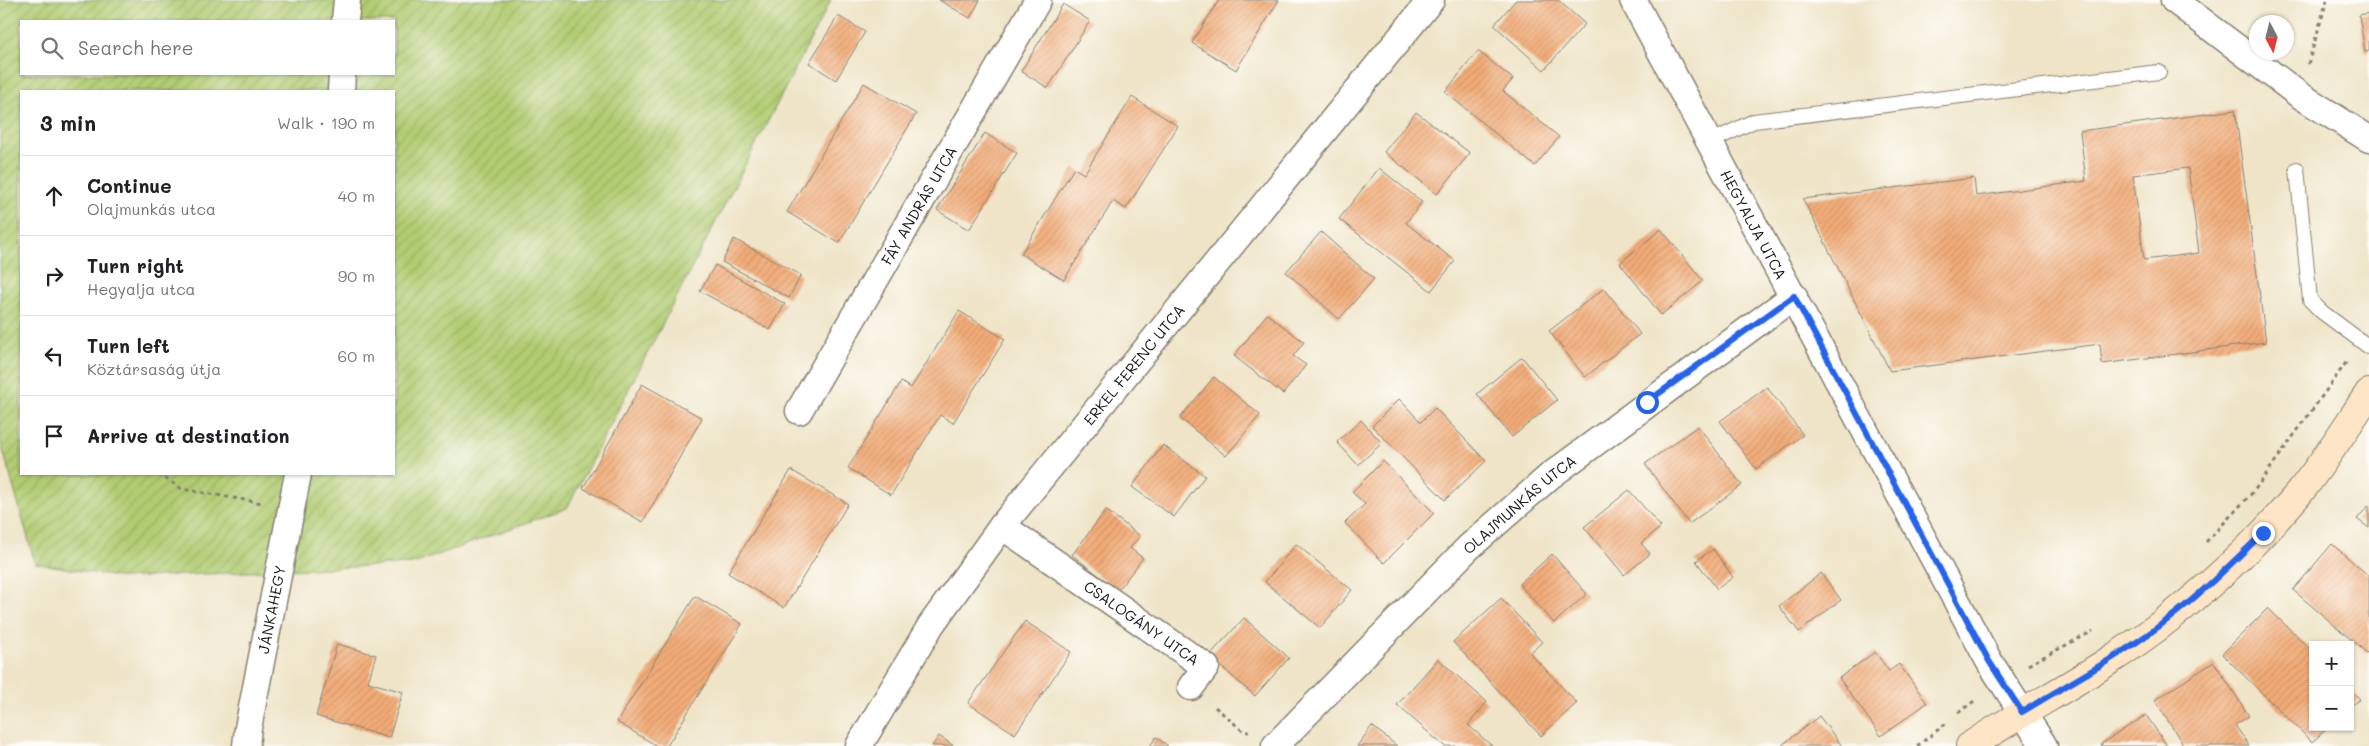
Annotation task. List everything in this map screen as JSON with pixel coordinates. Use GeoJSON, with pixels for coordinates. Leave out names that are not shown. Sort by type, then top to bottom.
{"type":"FeatureCollection","features":[{"type":"Feature","properties":{"kind":"street"},"geometry":{"type":"LineString","coordinates":[[345,20],[346,0]]}},
{"type":"Feature","properties":{"kind":"street","name":"FÁY ANDRÁS UTCA"},"geometry":{"type":"LineString","coordinates":[[799,410],[1038,0]]}},
{"type":"Feature","properties":{"kind":"street","name":"ERKEL FERENC UTCA"},"geometry":{"type":"LineString","coordinates":[[858,746],[931,625],[1002,526],[1431,0]]}},
{"type":"Feature","properties":{"kind":"street","name":"HEGYALJA UTCA"},"geometry":{"type":"LineString","coordinates":[[1632,0],[2001,680],[2044,746]]}},
{"type":"Feature","properties":{"kind":"street"},"geometry":{"type":"LineString","coordinates":[[2174,0],[2298,94],[2369,139]]}},
{"type":"Feature","properties":{"kind":"street"},"geometry":{"type":"LineString","coordinates":[[341,90],[342,75]]}},
{"type":"Feature","properties":{"kind":"street","name":"OLAJMUNKÁS UTCA"},"geometry":{"type":"LineString","coordinates":[[1281,744],[1468,548],[1550,476],[1794,296]]}},
{"type":"Feature","properties":{"kind":"street"},"geometry":{"type":"LineString","coordinates":[[1970,746],[2115,656],[2159,626],[2211,583],[2263,533],[2298,493],[2369,393]]}},
{"type":"Feature","properties":{"kind":"street","name":"JÁNKAHEGY"},"geometry":{"type":"LineString","coordinates":[[246,746],[298,475]]}},
{"type":"Feature","properties":{"kind":"street","name":"CSALOGÁNY UTCA"},"geometry":{"type":"LineString","coordinates":[[1002,526],[1206,667],[1191,687]]}},
{"type":"Feature","properties":{"kind":"lane"},"geometry":{"type":"LineString","coordinates":[[1710,142],[1754,121],[2159,72]]}},
{"type":"Feature","properties":{"kind":"lane"},"geometry":{"type":"LineString","coordinates":[[2297,169],[2310,300],[2322,312],[2365,344]]}},
{"type":"Feature","properties":{"kind":"path"},"geometry":{"type":"LineString","coordinates":[[2298,94],[2327,0]]}},
{"type":"Feature","properties":{"kind":"path"},"geometry":{"type":"LineString","coordinates":[[2203,546],[2254,491],[2365,344]]}},
{"type":"Feature","properties":{"kind":"path"},"geometry":{"type":"LineString","coordinates":[[160,475],[182,488],[292,508]]}},
{"type":"Feature","properties":{"kind":"path"},"geometry":{"type":"LineString","coordinates":[[1916,746],[2001,680],[2099,628]]}},
{"type":"Feature","properties":{"kind":"path","name":"CSALOGÁNY UTCA"},"geometry":{"type":"LineString","coordinates":[[1191,687],[1244,731]]}},
{"type":"Feature","properties":{"kind":"green space"},"geometry":{"type":"Polygon","coordinates":[[[0,0],[831,0],[567,508],[413,564],[123,578],[35,563],[0,440],[0,0]]]}},
{"type":"Feature","properties":{"kind":"building"},"geometry":{"type":"Polygon","coordinates":[[[939,0],[980,0],[970,18],[939,0]]]}},
{"type":"Feature","properties":{"kind":"building"},"geometry":{"type":"Polygon","coordinates":[[[1219,0],[1279,0],[1236,70],[1192,43],[1219,0]]]}},
{"type":"Feature","properties":{"kind":"building"},"geometry":{"type":"Polygon","coordinates":[[[1516,0],[1558,0],[1585,24],[1544,70],[1494,25],[1516,0]]]}},
{"type":"Feature","properties":{"kind":"building"},"geometry":{"type":"Polygon","coordinates":[[[1063,4],[1090,21],[1048,88],[1021,71],[1063,4]]]}},
{"type":"Feature","properties":{"kind":"building"},"geometry":{"type":"Polygon","coordinates":[[[2369,13],[2369,51],[2365,52],[2359,15],[2369,13]]]}},
{"type":"Feature","properties":{"kind":"building"},"geometry":{"type":"Polygon","coordinates":[[[838,16],[865,32],[836,80],[809,63],[838,16]]]}},
{"type":"Feature","properties":{"kind":"building"},"geometry":{"type":"Polygon","coordinates":[[[1478,51],[1513,79],[1503,91],[1559,137],[1535,166],[1445,92],[1478,51]]]}},
{"type":"Feature","properties":{"kind":"building"},"geometry":{"type":"Polygon","coordinates":[[[864,83],[916,114],[839,243],[787,212],[864,83]]]}},
{"type":"Feature","properties":{"kind":"building"},"geometry":{"type":"Polygon","coordinates":[[[1132,97],[1178,126],[1126,209],[1113,201],[1064,280],[1021,254],[1074,168],[1084,174],[1132,97]]]}},
{"type":"Feature","properties":{"kind":"building"},"geometry":{"type":"Polygon","coordinates":[[[2235,110],[2266,342],[2102,364],[2100,344],[1890,371],[1803,199],[1974,178],[1976,196],[2086,181],[2080,131],[2235,110]],[[2188,168],[2133,175],[2144,260],[2199,253],[2188,168]]]}},
{"type":"Feature","properties":{"kind":"building"},"geometry":{"type":"Polygon","coordinates":[[[1416,112],[1470,153],[1437,194],[1384,152],[1416,112]]]}},
{"type":"Feature","properties":{"kind":"building"},"geometry":{"type":"Polygon","coordinates":[[[985,133],[1017,153],[969,230],[937,210],[985,133]]]}},
{"type":"Feature","properties":{"kind":"building"},"geometry":{"type":"Polygon","coordinates":[[[1379,168],[1422,202],[1406,223],[1455,261],[1431,291],[1339,219],[1379,168]]]}},
{"type":"Feature","properties":{"kind":"building"},"geometry":{"type":"Polygon","coordinates":[[[1661,229],[1703,281],[1661,315],[1620,263],[1661,229]]]}},
{"type":"Feature","properties":{"kind":"building"},"geometry":{"type":"Polygon","coordinates":[[[1321,232],[1374,279],[1339,319],[1286,272],[1321,232]]]}},
{"type":"Feature","properties":{"kind":"building"},"geometry":{"type":"Polygon","coordinates":[[[734,239],[801,275],[789,298],[722,262],[734,239]]]}},
{"type":"Feature","properties":{"kind":"building"},"geometry":{"type":"Polygon","coordinates":[[[715,265],[785,304],[770,330],[700,291],[715,265]]]}},
{"type":"Feature","properties":{"kind":"building"},"geometry":{"type":"Polygon","coordinates":[[[1604,288],[1640,334],[1585,377],[1549,331],[1604,288]]]}},
{"type":"Feature","properties":{"kind":"building"},"geometry":{"type":"Polygon","coordinates":[[[959,311],[1005,339],[953,423],[940,415],[891,495],[848,468],[901,382],[911,388],[959,311]]]}},
{"type":"Feature","properties":{"kind":"building"},"geometry":{"type":"Polygon","coordinates":[[[1267,314],[1304,342],[1293,356],[1306,365],[1283,394],[1234,356],[1267,314]]]}},
{"type":"Feature","properties":{"kind":"building"},"geometry":{"type":"Polygon","coordinates":[[[1522,357],[1557,400],[1512,437],[1477,394],[1522,357]]]}},
{"type":"Feature","properties":{"kind":"building"},"geometry":{"type":"Polygon","coordinates":[[[1214,377],[1260,415],[1226,456],[1180,418],[1214,377]]]}},
{"type":"Feature","properties":{"kind":"building"},"geometry":{"type":"Polygon","coordinates":[[[642,384],[702,418],[643,522],[583,488],[642,384]]]}},
{"type":"Feature","properties":{"kind":"building"},"geometry":{"type":"Polygon","coordinates":[[[1767,387],[1803,435],[1756,469],[1720,421],[1767,387]]]}},
{"type":"Feature","properties":{"kind":"building"},"geometry":{"type":"Polygon","coordinates":[[[1399,399],[1421,422],[1435,408],[1486,461],[1445,500],[1372,426],[1399,399]]]}},
{"type":"Feature","properties":{"kind":"building"},"geometry":{"type":"Polygon","coordinates":[[[1361,420],[1382,443],[1358,465],[1337,442],[1361,420]]]}},
{"type":"Feature","properties":{"kind":"building"},"geometry":{"type":"Polygon","coordinates":[[[1698,426],[1742,485],[1689,524],[1645,464],[1698,426]]]}},
{"type":"Feature","properties":{"kind":"building"},"geometry":{"type":"Polygon","coordinates":[[[1163,445],[1205,476],[1174,517],[1132,487],[1163,445]]]}},
{"type":"Feature","properties":{"kind":"building"},"geometry":{"type":"Polygon","coordinates":[[[1383,461],[1434,513],[1384,563],[1345,523],[1365,504],[1352,492],[1383,461]]]}},
{"type":"Feature","properties":{"kind":"building"},"geometry":{"type":"Polygon","coordinates":[[[791,470],[848,504],[784,608],[728,573],[791,470]]]}},
{"type":"Feature","properties":{"kind":"building"},"geometry":{"type":"Polygon","coordinates":[[[1629,490],[1661,527],[1641,543],[1650,554],[1624,575],[1584,527],[1629,490]]]}},
{"type":"Feature","properties":{"kind":"building"},"geometry":{"type":"Polygon","coordinates":[[[2369,505],[2369,528],[2357,519],[2369,505]]]}},
{"type":"Feature","properties":{"kind":"building"},"geometry":{"type":"Polygon","coordinates":[[[1106,510],[1140,536],[1130,548],[1143,558],[1118,590],[1072,555],[1106,510]]]}},
{"type":"Feature","properties":{"kind":"building"},"geometry":{"type":"Polygon","coordinates":[[[1296,544],[1352,590],[1320,628],[1265,582],[1296,544]]]}},
{"type":"Feature","properties":{"kind":"building"},"geometry":{"type":"Polygon","coordinates":[[[2332,544],[2369,576],[2369,651],[2367,653],[2293,590],[2332,544]]]}},
{"type":"Feature","properties":{"kind":"building"},"geometry":{"type":"Polygon","coordinates":[[[1713,549],[1733,577],[1717,589],[1696,561],[1713,549]]]}},
{"type":"Feature","properties":{"kind":"building"},"geometry":{"type":"Polygon","coordinates":[[[1552,554],[1587,594],[1554,623],[1519,584],[1552,554]]]}},
{"type":"Feature","properties":{"kind":"building"},"geometry":{"type":"Polygon","coordinates":[[[1821,573],[1841,600],[1799,632],[1779,606],[1821,573]]]}},
{"type":"Feature","properties":{"kind":"building"},"geometry":{"type":"Polygon","coordinates":[[[695,596],[742,624],[667,746],[657,746],[617,722],[695,596]]]}},
{"type":"Feature","properties":{"kind":"building"},"geometry":{"type":"Polygon","coordinates":[[[1501,598],[1542,642],[1530,653],[1577,703],[1541,736],[1453,642],[1501,598]]]}},
{"type":"Feature","properties":{"kind":"building"},"geometry":{"type":"Polygon","coordinates":[[[2268,608],[2309,648],[2309,731],[2324,731],[2312,742],[2222,654],[2268,608]]]}},
{"type":"Feature","properties":{"kind":"building"},"geometry":{"type":"Polygon","coordinates":[[[1244,618],[1289,658],[1255,696],[1209,656],[1244,618]]]}},
{"type":"Feature","properties":{"kind":"building"},"geometry":{"type":"Polygon","coordinates":[[[1025,621],[1071,652],[1015,734],[968,703],[1025,621]]]}},
{"type":"Feature","properties":{"kind":"building"},"geometry":{"type":"Polygon","coordinates":[[[337,644],[376,655],[368,682],[403,692],[389,738],[316,716],[337,644]]]}},
{"type":"Feature","properties":{"kind":"building"},"geometry":{"type":"Polygon","coordinates":[[[1875,652],[1889,671],[1899,664],[1927,703],[1881,736],[1839,678],[1875,652]]]}},
{"type":"Feature","properties":{"kind":"building"},"geometry":{"type":"Polygon","coordinates":[[[1438,659],[1487,702],[1468,725],[1492,746],[1444,746],[1397,705],[1438,659]]]}},
{"type":"Feature","properties":{"kind":"building"},"geometry":{"type":"Polygon","coordinates":[[[2214,662],[2249,716],[2235,725],[2249,746],[2184,746],[2155,700],[2214,662]]]}},
{"type":"Feature","properties":{"kind":"building"},"geometry":{"type":"Polygon","coordinates":[[[2354,693],[2360,699],[2354,704],[2354,693]]]}},
{"type":"Feature","properties":{"kind":"building"},"geometry":{"type":"Polygon","coordinates":[[[2146,715],[2167,746],[2102,746],[2101,744],[2146,715]]]}},
{"type":"Feature","properties":{"kind":"building"},"geometry":{"type":"Polygon","coordinates":[[[1819,716],[1842,746],[1781,746],[1819,716]]]}},
{"type":"Feature","properties":{"kind":"building"},"geometry":{"type":"Polygon","coordinates":[[[1372,726],[1397,746],[1357,746],[1372,726]]]}},
{"type":"Feature","properties":{"kind":"building"},"geometry":{"type":"Polygon","coordinates":[[[939,736],[954,746],[932,746],[939,736]]]}},
{"type":"Feature","properties":{"kind":"building"},"geometry":{"type":"Polygon","coordinates":[[[1156,737],[1168,746],[1150,746],[1156,737]]]}},
{"type":"Feature","properties":{"kind":"route"},"geometry":{"type":"LineString","coordinates":[[1647,402],[1794,296],[1989,661],[2022,712],[2115,656],[2159,626],[2211,583],[2263,533]]}}]}
